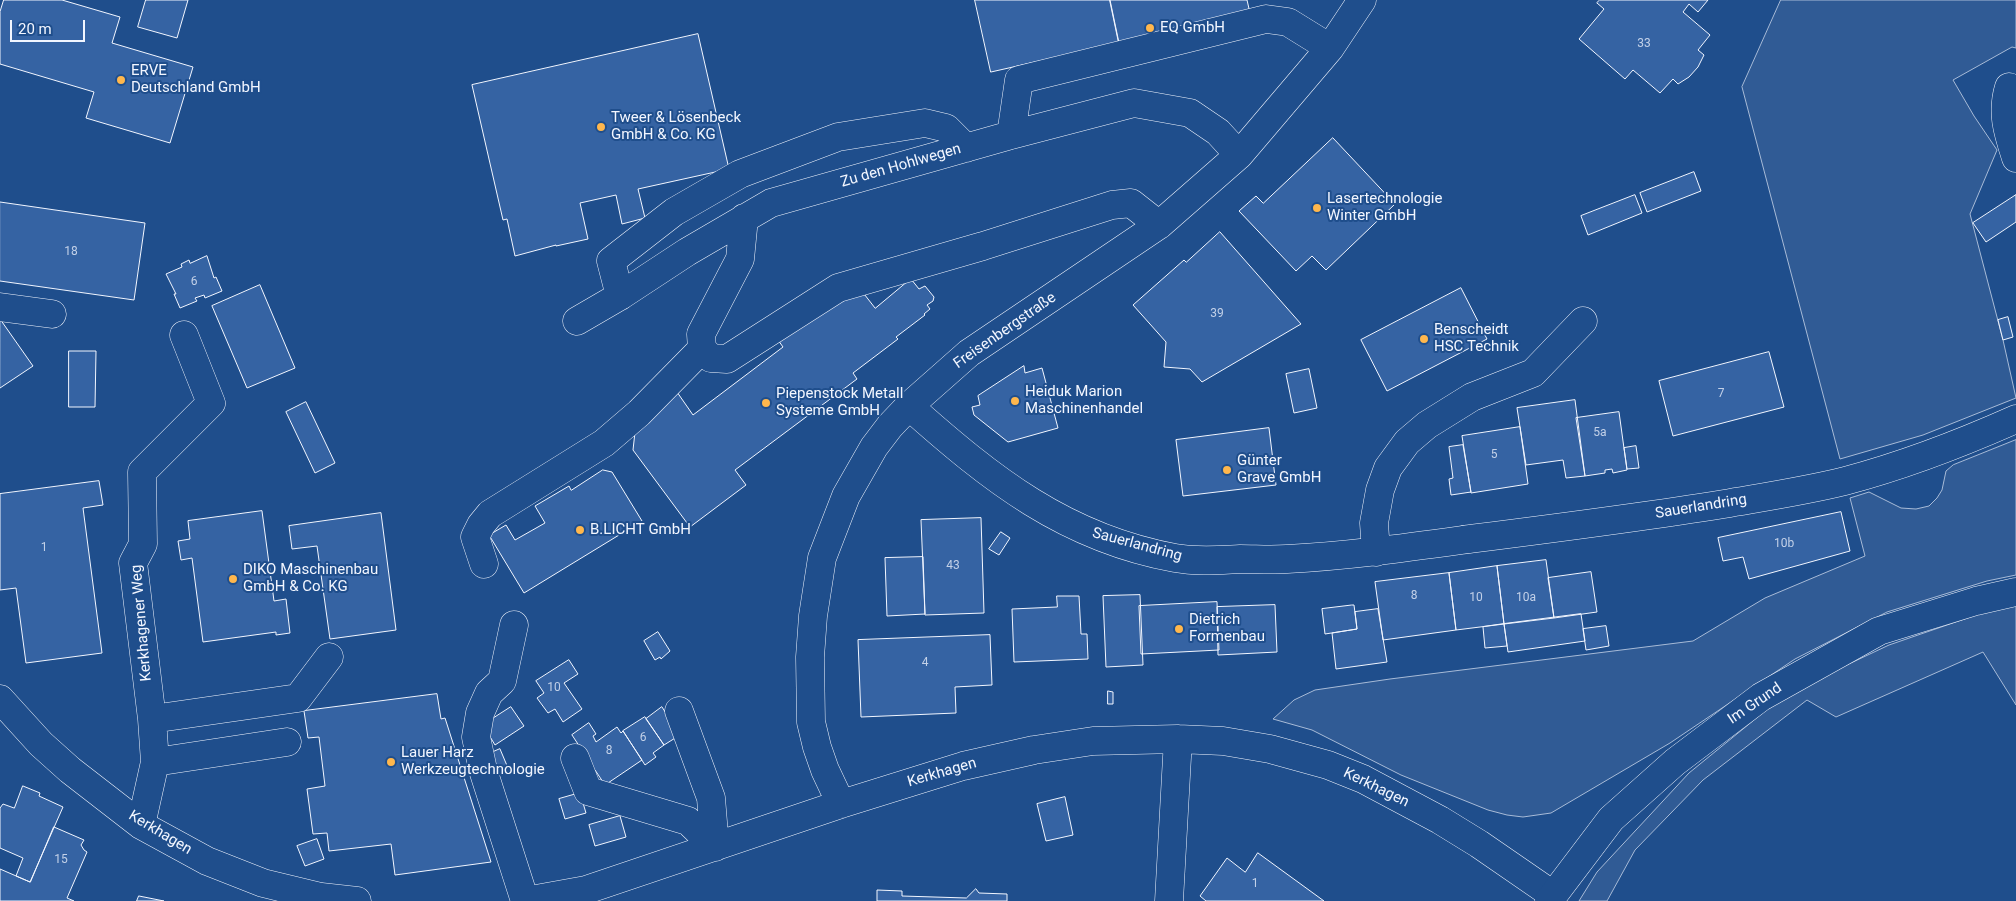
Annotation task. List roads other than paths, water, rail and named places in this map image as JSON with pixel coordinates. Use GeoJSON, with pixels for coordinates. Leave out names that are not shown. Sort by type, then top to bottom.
{"type":"FeatureCollection","features":[{"type":"Feature","properties":{"kind":"street","name":"Freisenbergstraße"},"geometry":{"type":"LineString","coordinates":[[841,804],[825,770],[817,748],[811,722],[810,656],[812,616],[822,558],[846,496],[874,447],[909,406],[969,353],[1159,225],[1239,155],[1330,48],[1362,0]]}},
{"type":"Feature","properties":{"kind":"street"},"geometry":{"type":"LineString","coordinates":[[1011,135],[1019,80],[1266,20],[1288,22],[1330,48]]}},
{"type":"Feature","properties":{"kind":"street"},"geometry":{"type":"LineString","coordinates":[[2010,87],[2005,102],[2007,128],[2016,158]]}},
{"type":"Feature","properties":{"kind":"street","name":"Zu den Hohlwegen"},"geometry":{"type":"LineString","coordinates":[[577,321],[620,296],[687,252],[771,203],[1011,135],[1134,103],[1190,113],[1218,132],[1239,155]]}},
{"type":"Feature","properties":{"kind":"street"},"geometry":{"type":"LineString","coordinates":[[620,296],[611,261],[674,212],[740,174],[838,137],[925,123],[946,128],[966,148]]}},
{"type":"Feature","properties":{"kind":"street"},"geometry":{"type":"LineString","coordinates":[[744,218],[740,258],[701,334],[702,349],[712,358],[727,360],[838,288],[983,246],[1112,205],[1131,203],[1159,225]]}},
{"type":"Feature","properties":{"kind":"street"},"geometry":{"type":"LineString","coordinates":[[0,307],[52,314]]}},
{"type":"Feature","properties":{"kind":"street"},"geometry":{"type":"LineString","coordinates":[[1376,552],[1374,523],[1380,490],[1388,468],[1407,442],[1427,425],[1472,397],[1533,373],[1583,321]]}},
{"type":"Feature","properties":{"kind":"street","name":"Kerkhagener Weg"},"geometry":{"type":"LineString","coordinates":[[141,825],[155,762],[152,719],[133,563],[143,544],[142,472],[211,403],[184,335]]}},
{"type":"Feature","properties":{"kind":"street"},"geometry":{"type":"LineString","coordinates":[[484,564],[475,537],[481,525],[490,514],[604,442],[639,413],[702,349]]}},
{"type":"Feature","properties":{"kind":"street","name":"Sauerlandring"},"geometry":{"type":"LineString","coordinates":[[909,406],[956,448],[998,481],[1068,523],[1100,538],[1177,558],[1210,560],[1284,559],[1376,552],[1664,513],[1785,493],[1845,480],[1907,461],[2016,419]]}},
{"type":"Feature","properties":{"kind":"street","name":"Im Grund"},"geometry":{"type":"LineString","coordinates":[[1551,898],[1611,819],[1675,762],[1761,697],[1879,632],[1976,602],[2016,592]]}},
{"type":"Feature","properties":{"kind":"street","name":"Kerkhagen"},"geometry":{"type":"LineString","coordinates":[[514,625],[502,681],[489,693],[480,713],[476,737],[483,770],[525,901],[586,890],[841,804],[963,766],[1034,750],[1093,741],[1178,739],[1223,741],[1270,749],[1328,765],[1364,779],[1440,820],[1479,844],[1551,898]]}},
{"type":"Feature","properties":{"kind":"street"},"geometry":{"type":"LineString","coordinates":[[152,719],[298,698],[329,657]]}},
{"type":"Feature","properties":{"kind":"street","name":"Kerkhagen"},"geometry":{"type":"LineString","coordinates":[[0,699],[41,744],[70,770],[141,825],[207,860],[263,883],[321,897],[357,901]]}},
{"type":"Feature","properties":{"kind":"street"},"geometry":{"type":"LineString","coordinates":[[679,711],[711,798],[715,847]]}},
{"type":"Feature","properties":{"kind":"street"},"geometry":{"type":"LineString","coordinates":[[1169,901],[1178,739]]}},
{"type":"Feature","properties":{"kind":"street"},"geometry":{"type":"LineString","coordinates":[[155,762],[287,742]]}},
{"type":"Feature","properties":{"kind":"street"},"geometry":{"type":"LineString","coordinates":[[575,758],[588,791],[688,821],[715,847]]}},
{"type":"Feature","properties":{"kind":"place","name":"EQ GmbH"},"geometry":{"type":"Point","coordinates":[1150,28]}},
{"type":"Feature","properties":{"kind":"place","name":"ERVE Deutschland GmbH"},"geometry":{"type":"Point","coordinates":[121,80]}},
{"type":"Feature","properties":{"kind":"place","name":"Tweer & Lösenbeck GmbH & Co. KG"},"geometry":{"type":"Point","coordinates":[601,127]}},
{"type":"Feature","properties":{"kind":"place","name":"Lasertechnologie Winter GmbH"},"geometry":{"type":"Point","coordinates":[1317,208]}},
{"type":"Feature","properties":{"kind":"place","name":"Benscheidt HSC Technik"},"geometry":{"type":"Point","coordinates":[1424,339]}},
{"type":"Feature","properties":{"kind":"place","name":"Heiduk Marion Maschinenhandel"},"geometry":{"type":"Point","coordinates":[1015,401]}},
{"type":"Feature","properties":{"kind":"place","name":"Piepenstock Metall Systeme GmbH"},"geometry":{"type":"Point","coordinates":[766,403]}},
{"type":"Feature","properties":{"kind":"place","name":"Günter Grave GmbH"},"geometry":{"type":"Point","coordinates":[1227,470]}},
{"type":"Feature","properties":{"kind":"place","name":"B.LICHT GmbH"},"geometry":{"type":"Point","coordinates":[580,530]}},
{"type":"Feature","properties":{"kind":"place","name":"DIKO Maschinenbau GmbH & Co. KG"},"geometry":{"type":"Point","coordinates":[233,579]}},
{"type":"Feature","properties":{"kind":"place","name":"Dietrich Formenbau"},"geometry":{"type":"Point","coordinates":[1179,629]}},
{"type":"Feature","properties":{"kind":"place","name":"Lauer Harz Werkzeugtechnologie"},"geometry":{"type":"Point","coordinates":[391,762]}}]}
